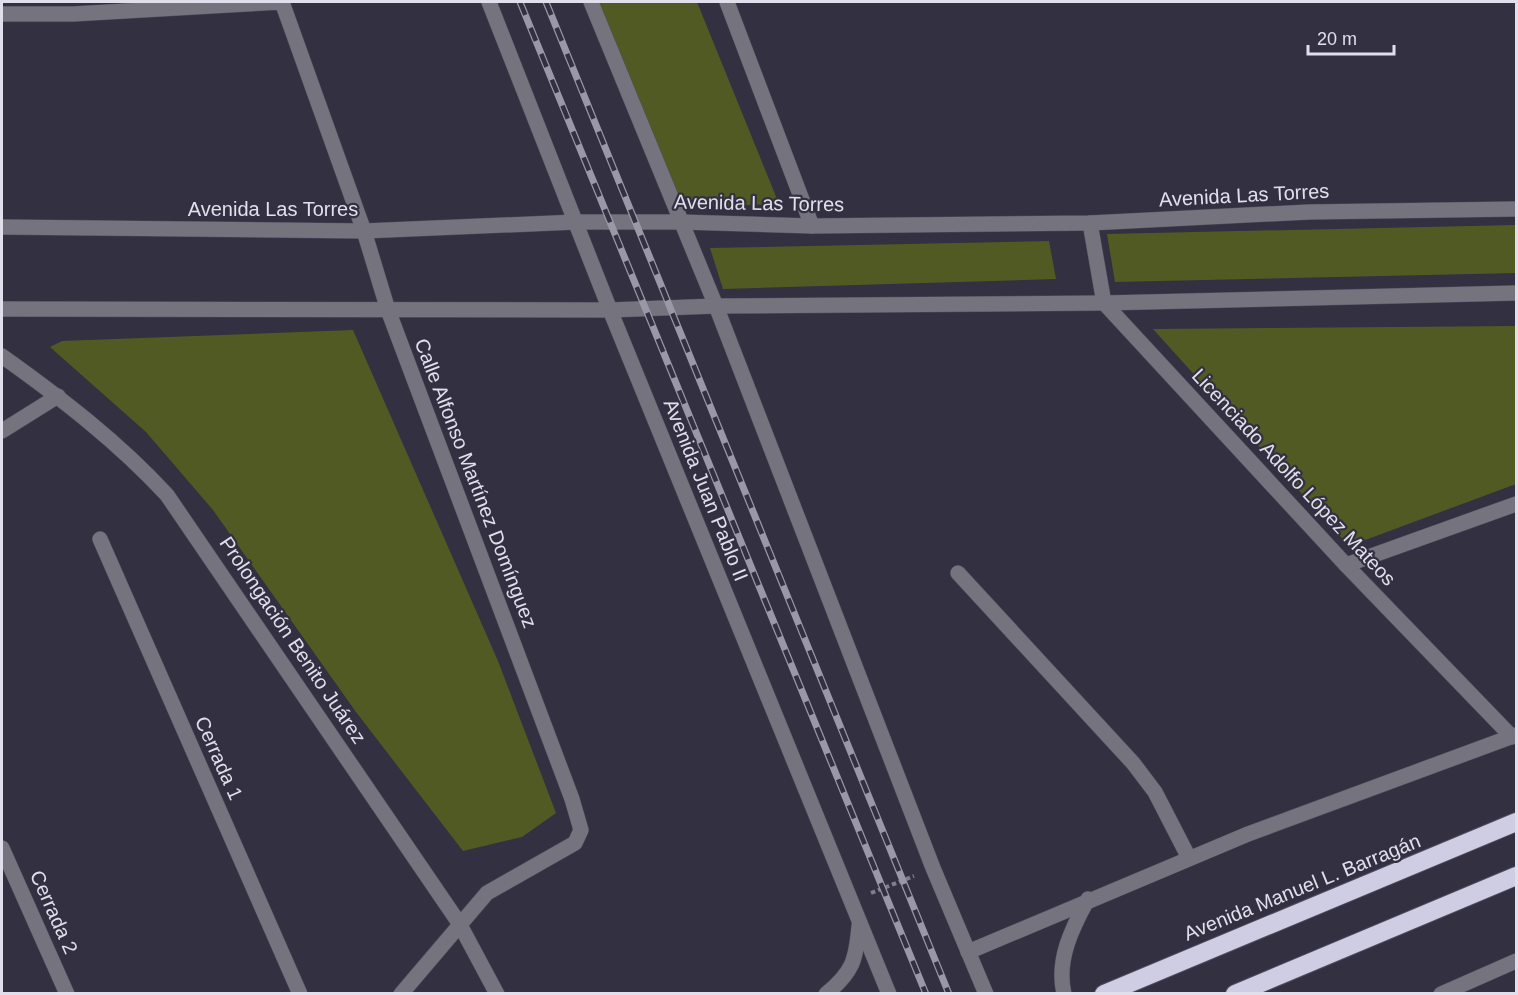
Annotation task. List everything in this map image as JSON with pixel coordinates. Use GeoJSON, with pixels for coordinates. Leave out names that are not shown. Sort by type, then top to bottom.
{"type":"FeatureCollection","features":[{"type":"Feature","properties":{"kind":"highway","name":"Avenida Manuel L. Barragán"},"geometry":{"type":"LineString","coordinates":[[1104,993],[1516,822]]}},
{"type":"Feature","properties":{"kind":"highway"},"geometry":{"type":"LineString","coordinates":[[1235,993],[1516,876]]}},
{"type":"Feature","properties":{"kind":"street"},"geometry":{"type":"LineString","coordinates":[[2,14],[71,8],[282,2]]}},
{"type":"Feature","properties":{"kind":"street","name":"Calle Alfonso Martínez Domínguez"},"geometry":{"type":"LineString","coordinates":[[282,2],[364,231],[388,310],[572,799],[581,830],[575,843],[495,886],[459,923],[401,993]]}},
{"type":"Feature","properties":{"kind":"street","name":"Avenida Juan Pablo II"},"geometry":{"type":"LineString","coordinates":[[489,2],[610,310],[889,993]]}},
{"type":"Feature","properties":{"kind":"street"},"geometry":{"type":"LineString","coordinates":[[591,2],[717,306],[933,868],[986,993]]}},
{"type":"Feature","properties":{"kind":"street"},"geometry":{"type":"LineString","coordinates":[[727,2],[812,226]]}},
{"type":"Feature","properties":{"kind":"street","name":"Avenida Las Torres"},"geometry":{"type":"LineString","coordinates":[[2,228],[364,231],[576,222],[812,226],[1090,223],[1309,212],[1516,209]]}},
{"type":"Feature","properties":{"kind":"street"},"geometry":{"type":"LineString","coordinates":[[1090,223],[1104,303]]}},
{"type":"Feature","properties":{"kind":"street"},"geometry":{"type":"LineString","coordinates":[[2,309],[610,310],[717,306],[1104,303],[1516,293]]}},
{"type":"Feature","properties":{"kind":"street","name":"Licenciado Adolfo López Mateos"},"geometry":{"type":"LineString","coordinates":[[1104,303],[1346,565],[1514,736]]}},
{"type":"Feature","properties":{"kind":"street","name":"Prolongación Benito Juárez"},"geometry":{"type":"LineString","coordinates":[[2,356],[58,396],[149,476],[186,520],[459,923],[495,990]]}},
{"type":"Feature","properties":{"kind":"street"},"geometry":{"type":"LineString","coordinates":[[2,431],[58,396]]}},
{"type":"Feature","properties":{"kind":"street"},"geometry":{"type":"LineString","coordinates":[[1346,565],[1516,504]]}},
{"type":"Feature","properties":{"kind":"street","name":"Cerrada 1"},"geometry":{"type":"LineString","coordinates":[[99,539],[300,993]]}},
{"type":"Feature","properties":{"kind":"street"},"geometry":{"type":"LineString","coordinates":[[958,573],[1133,763],[1155,792],[1189,858]]}},
{"type":"Feature","properties":{"kind":"street"},"geometry":{"type":"LineString","coordinates":[[968,952],[1088,899],[1189,858],[1514,736]]}},
{"type":"Feature","properties":{"kind":"street","name":"Cerrada 2"},"geometry":{"type":"LineString","coordinates":[[2,848],[68,993]]}},
{"type":"Feature","properties":{"kind":"street"},"geometry":{"type":"LineString","coordinates":[[1064,993],[1062,963],[1072,929],[1088,899]]}},
{"type":"Feature","properties":{"kind":"street"},"geometry":{"type":"LineString","coordinates":[[826,993],[852,967],[857,954],[859,923]]}},
{"type":"Feature","properties":{"kind":"street"},"geometry":{"type":"LineString","coordinates":[[1441,993],[1516,961]]}},
{"type":"Feature","properties":{"kind":"street"},"geometry":{"type":"LineString","coordinates":[[1480,978],[1484,993]]}},
{"type":"Feature","properties":{"kind":"street"},"geometry":{"type":"LineString","coordinates":[[478,993],[495,990]]}},
{"type":"Feature","properties":{"kind":"path"},"geometry":{"type":"LineString","coordinates":[[851,902],[933,868]]}},
{"type":"Feature","properties":{"kind":"green space"},"geometry":{"type":"Polygon","coordinates":[[[598,2],[697,2],[779,204],[679,207],[598,2]]]}},
{"type":"Feature","properties":{"kind":"green space"},"geometry":{"type":"Polygon","coordinates":[[[1516,225],[1516,273],[1115,282],[1107,234],[1516,225]]]}},
{"type":"Feature","properties":{"kind":"green space"},"geometry":{"type":"Polygon","coordinates":[[[1049,241],[1056,279],[723,289],[710,248],[1049,241]]]}},
{"type":"Feature","properties":{"kind":"green space"},"geometry":{"type":"Polygon","coordinates":[[[1516,326],[1516,484],[1349,546],[1153,329],[1516,326]]]}},
{"type":"Feature","properties":{"kind":"green space"},"geometry":{"type":"Polygon","coordinates":[[[353,330],[498,661],[556,813],[522,837],[463,851],[356,712],[213,510],[146,432],[50,347],[62,341],[353,330]]]}},
{"type":"Feature","properties":{"kind":"railway"},"geometry":{"type":"LineString","coordinates":[[520,2],[926,994]]}},
{"type":"Feature","properties":{"kind":"railway"},"geometry":{"type":"LineString","coordinates":[[546,2],[949,994]]}}]}
